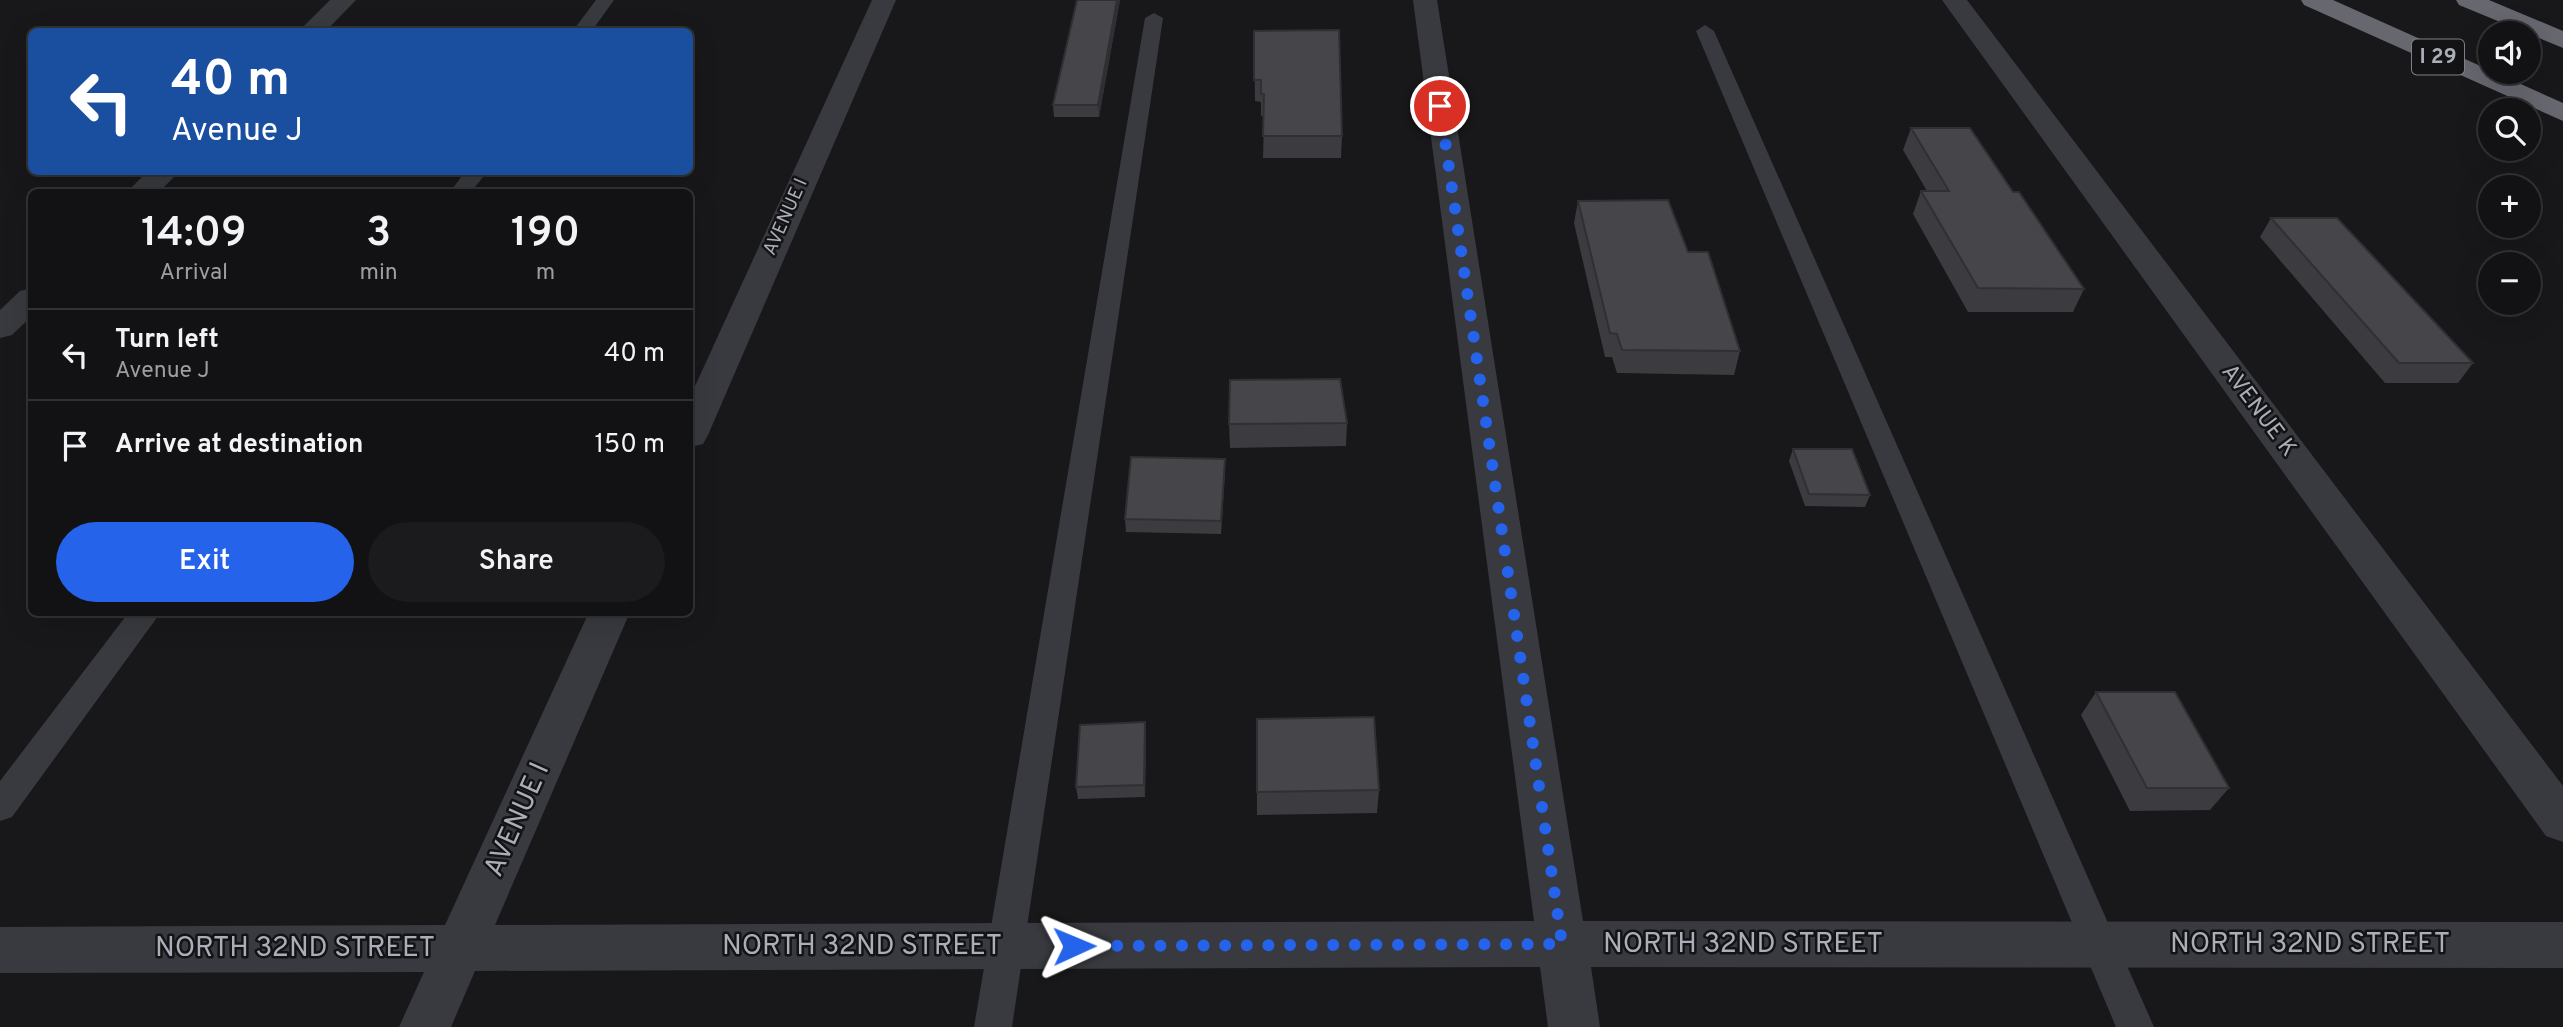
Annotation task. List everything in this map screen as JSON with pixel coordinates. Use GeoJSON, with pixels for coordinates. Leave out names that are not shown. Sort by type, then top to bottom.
{"type":"FeatureCollection","features":[{"type":"Feature","properties":{"kind":"highway","name":"I 29"},"geometry":{"type":"LineString","coordinates":[[2313,0],[2563,113]]}},
{"type":"Feature","properties":{"kind":"highway"},"geometry":{"type":"LineString","coordinates":[[2468,0],[2563,40]]}},
{"type":"Feature","properties":{"kind":"street"},"geometry":{"type":"LineString","coordinates":[[314,28],[344,0]]}},
{"type":"Feature","properties":{"kind":"street","name":"AVENUE I"},"geometry":{"type":"LineString","coordinates":[[693,428],[884,0]]}},
{"type":"Feature","properties":{"kind":"street"},"geometry":{"type":"LineString","coordinates":[[1425,0],[1574,1027]]}},
{"type":"Feature","properties":{"kind":"street","name":"AVENUE K"},"geometry":{"type":"LineString","coordinates":[[1954,0],[2563,822]]}},
{"type":"Feature","properties":{"kind":"street"},"geometry":{"type":"LineString","coordinates":[[145,189],[161,175]]}},
{"type":"Feature","properties":{"kind":"street"},"geometry":{"type":"LineString","coordinates":[[0,328],[28,302]]}},
{"type":"Feature","properties":{"kind":"street","name":"AVENUE I"},"geometry":{"type":"LineString","coordinates":[[425,1027],[608,616]]}},
{"type":"Feature","properties":{"kind":"street","name":"NORTH 32ND STREET"},"geometry":{"type":"LineString","coordinates":[[0,950],[1562,944],[2563,945]]}},
{"type":"Feature","properties":{"kind":"lane"},"geometry":{"type":"LineString","coordinates":[[584,28],[605,0]]}},
{"type":"Feature","properties":{"kind":"lane"},"geometry":{"type":"LineString","coordinates":[[993,1027],[1154,18]]}},
{"type":"Feature","properties":{"kind":"lane"},"geometry":{"type":"LineString","coordinates":[[1705,31],[2135,1027]]}},
{"type":"Feature","properties":{"kind":"lane"},"geometry":{"type":"LineString","coordinates":[[462,189],[474,175]]}},
{"type":"Feature","properties":{"kind":"lane"},"geometry":{"type":"LineString","coordinates":[[0,807],[143,616]]}},
{"type":"Feature","properties":{"kind":"building"},"geometry":{"type":"Polygon","coordinates":[[[1077,0],[1117,0],[1098,105],[1053,105],[1077,0]]]}},
{"type":"Feature","properties":{"kind":"building"},"geometry":{"type":"Polygon","coordinates":[[[1339,30],[1342,136],[1263,136],[1264,94],[1261,94],[1261,80],[1254,80],[1254,31],[1339,30]]]}},
{"type":"Feature","properties":{"kind":"building"},"geometry":{"type":"Polygon","coordinates":[[[1911,128],[1970,128],[2013,192],[2019,192],[2084,289],[1978,288],[1921,191],[1949,191],[1911,128]]]}},
{"type":"Feature","properties":{"kind":"building"},"geometry":{"type":"Polygon","coordinates":[[[1668,200],[1688,252],[1708,252],[1740,351],[1622,350],[1617,334],[1610,333],[1578,201],[1668,200]]]}},
{"type":"Feature","properties":{"kind":"building"},"geometry":{"type":"Polygon","coordinates":[[[2271,218],[2337,218],[2473,363],[2399,363],[2271,218]]]}},
{"type":"Feature","properties":{"kind":"building"},"geometry":{"type":"Polygon","coordinates":[[[1340,379],[1347,423],[1229,424],[1230,380],[1340,379]]]}},
{"type":"Feature","properties":{"kind":"building"},"geometry":{"type":"Polygon","coordinates":[[[1793,449],[1852,449],[1870,495],[1809,494],[1793,449]]]}},
{"type":"Feature","properties":{"kind":"building"},"geometry":{"type":"Polygon","coordinates":[[[1131,457],[1225,459],[1221,521],[1125,519],[1131,457]]]}},
{"type":"Feature","properties":{"kind":"building"},"geometry":{"type":"Polygon","coordinates":[[[2096,692],[2175,692],[2229,788],[2147,788],[2096,692]]]}},
{"type":"Feature","properties":{"kind":"building"},"geometry":{"type":"Polygon","coordinates":[[[1374,717],[1379,790],[1257,792],[1257,719],[1374,717]]]}},
{"type":"Feature","properties":{"kind":"building"},"geometry":{"type":"Polygon","coordinates":[[[1145,722],[1144,785],[1076,787],[1080,725],[1145,722]]]}},
{"type":"Feature","properties":{"kind":"route"},"geometry":{"type":"LineString","coordinates":[[1074,946],[1562,944],[1440,106]]}}]}
